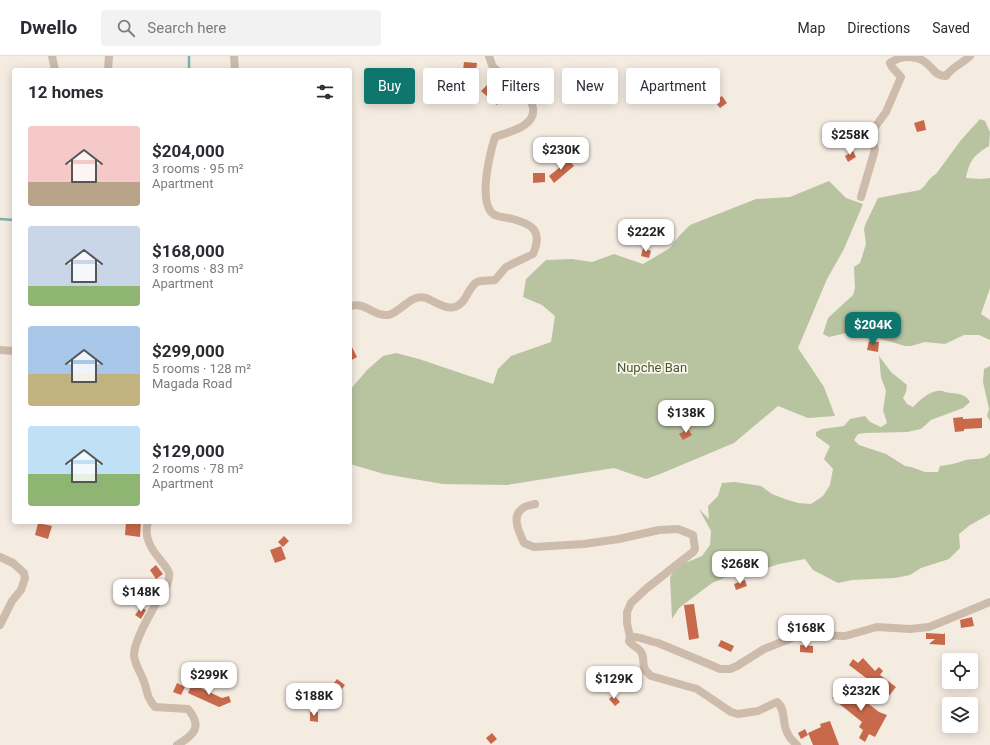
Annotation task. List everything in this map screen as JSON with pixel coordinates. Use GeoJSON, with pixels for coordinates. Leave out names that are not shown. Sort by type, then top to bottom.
{"type":"FeatureCollection","features":[{"type":"Feature","properties":{"kind":"street"},"geometry":{"type":"LineString","coordinates":[[52,56],[55,68]]}},
{"type":"Feature","properties":{"kind":"street"},"geometry":{"type":"LineString","coordinates":[[108,68],[109,56]]}},
{"type":"Feature","properties":{"kind":"street"},"geometry":{"type":"LineString","coordinates":[[234,56],[235,68]]}},
{"type":"Feature","properties":{"kind":"street"},"geometry":{"type":"LineString","coordinates":[[352,305],[357,304],[363,305],[378,314],[389,315],[397,311],[404,304],[417,298],[425,298],[451,308],[464,301],[473,285],[478,281],[496,280],[506,267],[533,254],[537,244],[537,234],[534,228],[523,222],[498,216],[491,212],[488,205],[486,194],[488,165],[495,137],[523,126],[530,120],[534,112],[525,90],[492,66],[489,56]]}},
{"type":"Feature","properties":{"kind":"street"},"geometry":{"type":"LineString","coordinates":[[861,197],[874,153],[871,136],[872,131],[886,112],[901,77],[890,63],[900,58],[919,57],[926,61],[939,75],[946,76],[950,70],[965,61],[970,56]]}},
{"type":"Feature","properties":{"kind":"street"},"geometry":{"type":"LineString","coordinates":[[0,350],[12,351]]}},
{"type":"Feature","properties":{"kind":"street"},"geometry":{"type":"LineString","coordinates":[[535,504],[522,509],[517,517],[516,524],[524,543],[534,547],[558,547],[601,542],[659,530],[678,529],[693,535],[695,549],[693,552],[630,603],[627,612],[630,637],[629,641],[631,645],[641,650],[643,666],[646,672],[651,676],[698,689],[731,712],[738,714],[754,712],[777,702],[782,707],[786,732],[791,740],[797,745]]}},
{"type":"Feature","properties":{"kind":"street"},"geometry":{"type":"LineString","coordinates":[[147,524],[146,529],[147,540],[153,551],[169,572],[169,578],[167,585],[138,636],[134,656],[144,681],[149,700],[155,707],[188,709],[195,717],[195,730],[191,736],[177,745]]}},
{"type":"Feature","properties":{"kind":"street"},"geometry":{"type":"LineString","coordinates":[[0,558],[13,563],[24,573],[25,578],[21,590],[12,601],[0,625]]}},
{"type":"Feature","properties":{"kind":"street"},"geometry":{"type":"LineString","coordinates":[[630,637],[635,636],[658,643],[720,669],[730,669],[764,649],[797,636],[845,636],[877,627],[910,629],[929,626],[990,602]]}},
{"type":"Feature","properties":{"kind":"green space"},"geometry":{"type":"Polygon","coordinates":[[[980,119],[985,121],[990,132],[989,146],[973,159],[966,178],[990,178],[990,288],[981,314],[990,320],[990,340],[979,335],[964,335],[945,344],[925,342],[905,346],[851,332],[829,337],[823,334],[828,318],[853,295],[855,288],[854,267],[860,263],[866,244],[864,229],[878,198],[920,190],[931,177],[936,174],[961,140],[980,119]]]}},
{"type":"Feature","properties":{"kind":"green space","name":"Nupche Ban"},"geometry":{"type":"Polygon","coordinates":[[[829,181],[846,198],[863,204],[844,249],[827,279],[798,348],[824,387],[835,416],[808,418],[778,406],[734,443],[646,479],[614,468],[507,485],[443,484],[384,474],[352,465],[352,388],[367,370],[383,356],[396,353],[419,359],[493,384],[498,369],[511,356],[551,342],[555,316],[542,305],[523,297],[526,279],[546,260],[572,259],[592,262],[614,254],[643,264],[670,248],[690,225],[756,199],[790,197],[829,181]]]}},
{"type":"Feature","properties":{"kind":"green space"},"geometry":{"type":"Polygon","coordinates":[[[879,356],[891,372],[907,385],[903,398],[907,404],[913,407],[930,393],[938,391],[962,395],[970,402],[963,408],[931,420],[921,429],[907,432],[858,434],[854,440],[859,445],[886,454],[905,466],[925,472],[938,472],[940,466],[982,458],[988,456],[990,453],[990,514],[970,525],[959,534],[960,548],[949,559],[921,568],[910,575],[895,578],[852,580],[838,583],[813,570],[805,559],[779,564],[752,573],[737,572],[712,583],[679,608],[672,619],[670,577],[678,566],[702,556],[710,545],[711,531],[699,509],[709,519],[708,506],[718,496],[722,483],[735,482],[761,486],[772,494],[785,499],[798,503],[811,504],[823,496],[830,485],[833,469],[824,459],[830,446],[816,436],[816,432],[822,429],[844,426],[850,419],[865,416],[870,422],[881,427],[887,423],[883,410],[886,391],[881,377],[879,356]]]}},
{"type":"Feature","properties":{"kind":"green space"},"geometry":{"type":"Polygon","coordinates":[[[990,366],[990,421],[987,416],[989,409],[983,382],[984,369],[990,366]]]}},
{"type":"Feature","properties":{"kind":"building"},"geometry":{"type":"Polygon","coordinates":[[[464,62],[477,63],[476,68],[463,68],[464,62]]]}},
{"type":"Feature","properties":{"kind":"building"},"geometry":{"type":"Polygon","coordinates":[[[487,85],[487,96],[481,91],[487,85]]]}},
{"type":"Feature","properties":{"kind":"building"},"geometry":{"type":"Polygon","coordinates":[[[722,96],[727,103],[720,108],[717,104],[720,104],[720,97],[722,96]]]}},
{"type":"Feature","properties":{"kind":"building"},"geometry":{"type":"Polygon","coordinates":[[[924,120],[926,130],[917,132],[914,123],[924,120]]]}},
{"type":"Feature","properties":{"kind":"building"},"geometry":{"type":"Polygon","coordinates":[[[853,151],[856,157],[848,162],[845,156],[853,151]]]}},
{"type":"Feature","properties":{"kind":"building"},"geometry":{"type":"Polygon","coordinates":[[[569,160],[574,166],[554,183],[549,176],[569,160]]]}},
{"type":"Feature","properties":{"kind":"building"},"geometry":{"type":"Polygon","coordinates":[[[533,173],[545,173],[545,182],[533,183],[533,173]]]}},
{"type":"Feature","properties":{"kind":"building"},"geometry":{"type":"Polygon","coordinates":[[[643,248],[651,251],[649,258],[641,256],[643,248]]]}},
{"type":"Feature","properties":{"kind":"building"},"geometry":{"type":"Polygon","coordinates":[[[869,341],[879,342],[878,352],[867,350],[869,341]]]}},
{"type":"Feature","properties":{"kind":"building"},"geometry":{"type":"Polygon","coordinates":[[[352,347],[357,357],[352,360],[352,347]]]}},
{"type":"Feature","properties":{"kind":"building"},"geometry":{"type":"Polygon","coordinates":[[[963,417],[963,419],[982,418],[982,428],[964,429],[964,431],[955,432],[953,418],[963,417]]]}},
{"type":"Feature","properties":{"kind":"building"},"geometry":{"type":"Polygon","coordinates":[[[688,429],[692,435],[683,440],[679,434],[688,429]]]}},
{"type":"Feature","properties":{"kind":"building"},"geometry":{"type":"Polygon","coordinates":[[[38,524],[52,526],[48,539],[35,535],[38,524]]]}},
{"type":"Feature","properties":{"kind":"building"},"geometry":{"type":"Polygon","coordinates":[[[126,524],[141,524],[140,537],[125,535],[126,524]]]}},
{"type":"Feature","properties":{"kind":"building"},"geometry":{"type":"Polygon","coordinates":[[[284,536],[289,541],[283,547],[278,542],[284,536]]]}},
{"type":"Feature","properties":{"kind":"building"},"geometry":{"type":"Polygon","coordinates":[[[281,546],[286,559],[275,563],[270,550],[281,546]]]}},
{"type":"Feature","properties":{"kind":"building"},"geometry":{"type":"Polygon","coordinates":[[[156,565],[163,574],[156,579],[150,570],[156,565]]]}},
{"type":"Feature","properties":{"kind":"building"},"geometry":{"type":"Polygon","coordinates":[[[745,580],[747,586],[736,590],[734,584],[745,580]]]}},
{"type":"Feature","properties":{"kind":"building"},"geometry":{"type":"Polygon","coordinates":[[[694,604],[699,638],[689,640],[684,605],[694,604]]]}},
{"type":"Feature","properties":{"kind":"building"},"geometry":{"type":"Polygon","coordinates":[[[141,607],[146,610],[141,619],[135,615],[141,607]]]}},
{"type":"Feature","properties":{"kind":"building"},"geometry":{"type":"Polygon","coordinates":[[[972,617],[974,626],[961,628],[960,620],[972,617]]]}},
{"type":"Feature","properties":{"kind":"building"},"geometry":{"type":"Polygon","coordinates":[[[926,633],[945,633],[945,645],[929,644],[935,639],[926,639],[926,633]]]}},
{"type":"Feature","properties":{"kind":"building"},"geometry":{"type":"Polygon","coordinates":[[[721,640],[734,646],[731,652],[718,646],[721,640]]]}},
{"type":"Feature","properties":{"kind":"building"},"geometry":{"type":"Polygon","coordinates":[[[800,645],[813,646],[813,653],[800,652],[800,645]]]}},
{"type":"Feature","properties":{"kind":"building"},"geometry":{"type":"Polygon","coordinates":[[[863,658],[875,671],[879,667],[883,671],[880,675],[896,687],[885,701],[879,696],[882,690],[849,665],[853,659],[858,663],[863,658]]]}},
{"type":"Feature","properties":{"kind":"building"},"geometry":{"type":"Polygon","coordinates":[[[337,679],[345,685],[336,697],[328,691],[337,679]]]}},
{"type":"Feature","properties":{"kind":"building"},"geometry":{"type":"Polygon","coordinates":[[[177,683],[185,687],[181,695],[173,692],[177,683]]]}},
{"type":"Feature","properties":{"kind":"building"},"geometry":{"type":"Polygon","coordinates":[[[192,684],[222,698],[229,696],[231,702],[219,707],[188,693],[192,684]]]}},
{"type":"Feature","properties":{"kind":"building"},"geometry":{"type":"Polygon","coordinates":[[[843,684],[879,712],[887,715],[875,737],[869,734],[865,742],[859,738],[863,730],[859,727],[862,722],[832,698],[843,684]]]}},
{"type":"Feature","properties":{"kind":"building"},"geometry":{"type":"Polygon","coordinates":[[[614,695],[620,702],[615,706],[609,699],[614,695]]]}},
{"type":"Feature","properties":{"kind":"building"},"geometry":{"type":"Polygon","coordinates":[[[310,712],[318,712],[318,722],[310,721],[310,712]]]}},
{"type":"Feature","properties":{"kind":"building"},"geometry":{"type":"Polygon","coordinates":[[[830,721],[839,745],[813,745],[808,733],[821,727],[820,724],[830,721]]]}},
{"type":"Feature","properties":{"kind":"building"},"geometry":{"type":"Polygon","coordinates":[[[805,729],[808,735],[801,739],[798,733],[805,729]]]}},
{"type":"Feature","properties":{"kind":"building"},"geometry":{"type":"Polygon","coordinates":[[[492,733],[497,739],[491,744],[486,738],[492,733]]]}},
{"type":"Feature","properties":{"kind":"waterway"},"geometry":{"type":"LineString","coordinates":[[189,56],[189,68]]}},
{"type":"Feature","properties":{"kind":"waterway"},"geometry":{"type":"LineString","coordinates":[[0,219],[12,220]]}}]}
